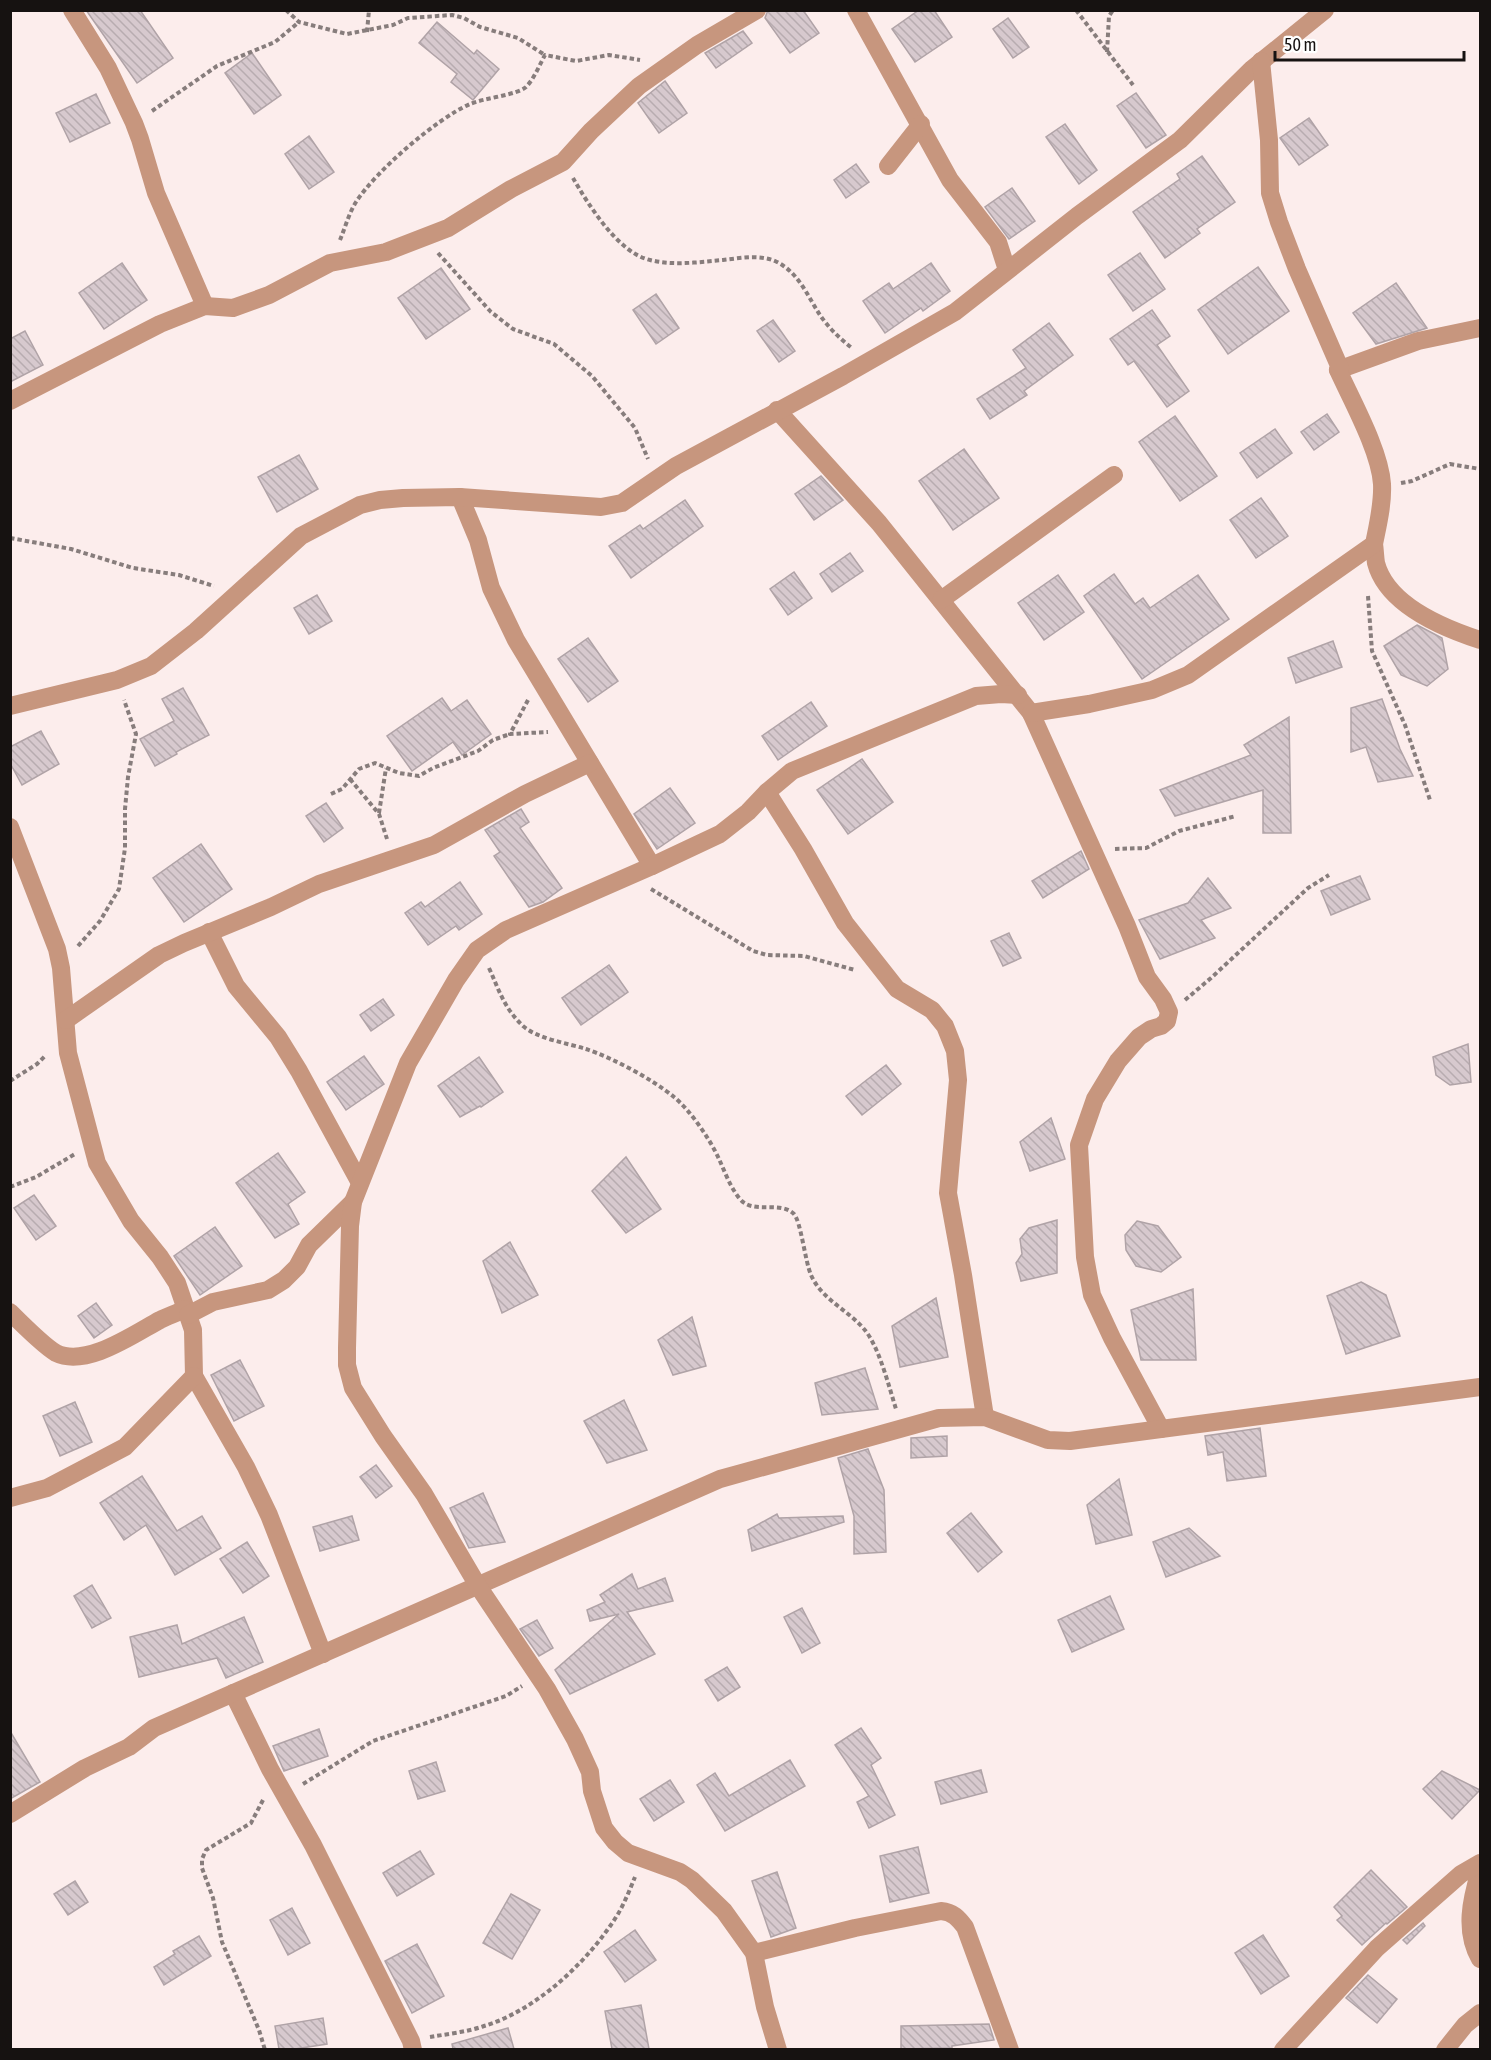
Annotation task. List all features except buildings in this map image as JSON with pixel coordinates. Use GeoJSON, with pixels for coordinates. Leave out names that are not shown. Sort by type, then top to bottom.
{"type":"FeatureCollection","features":[{"type":"Feature","properties":{"kind":"street"},"geometry":{"type":"LineString","coordinates":[[72,10],[108,68],[134,123],[156,193],[205,306]]}},
{"type":"Feature","properties":{"kind":"street"},"geometry":{"type":"LineString","coordinates":[[10,401],[160,324],[205,306],[233,308],[268,295],[330,263],[386,252],[448,228],[511,189],[563,162],[591,131],[639,86],[697,45],[757,10]]}},
{"type":"Feature","properties":{"kind":"street"},"geometry":{"type":"LineString","coordinates":[[856,10],[950,180],[998,242],[1007,270]]}},
{"type":"Feature","properties":{"kind":"street"},"geometry":{"type":"LineString","coordinates":[[10,706],[117,680],[151,666],[196,631],[301,536],[360,505],[391,499],[460,497],[612,506],[622,503],[675,466],[843,376],[955,312],[1180,140],[1261,61],[1325,10]]}},
{"type":"Feature","properties":{"kind":"street"},"geometry":{"type":"LineString","coordinates":[[1261,61],[1269,140],[1270,193],[1297,269],[1340,368],[1338,370],[1372,445],[1382,482],[1375,553],[1384,579],[1399,598],[1420,615],[1480,640]]}},
{"type":"Feature","properties":{"kind":"street"},"geometry":{"type":"LineString","coordinates":[[888,166],[921,124]]}},
{"type":"Feature","properties":{"kind":"street"},"geometry":{"type":"LineString","coordinates":[[1338,370],[1418,341],[1480,328]]}},
{"type":"Feature","properties":{"kind":"street"},"geometry":{"type":"LineString","coordinates":[[777,410],[879,523],[1031,713],[1148,978],[1164,999],[1169,1012],[1167,1021],[1138,1037],[1118,1060],[1095,1099],[1079,1145],[1085,1257],[1092,1295],[1112,1338],[1161,1429]]}},
{"type":"Feature","properties":{"kind":"street"},"geometry":{"type":"LineString","coordinates":[[941,600],[1114,475]]}},
{"type":"Feature","properties":{"kind":"street"},"geometry":{"type":"LineString","coordinates":[[460,497],[478,540],[492,588],[516,640],[652,866]]}},
{"type":"Feature","properties":{"kind":"street"},"geometry":{"type":"LineString","coordinates":[[1031,713],[1089,704],[1152,690],[1188,675],[1375,553]]}},
{"type":"Feature","properties":{"kind":"street"},"geometry":{"type":"LineString","coordinates":[[778,2049],[765,2007],[754,1953],[724,1911],[692,1880],[680,1872],[634,1857],[621,1848],[604,1828],[592,1791],[590,1772],[575,1739],[478,1586],[424,1494],[353,1388],[347,1365],[347,1348],[350,1227],[353,1202],[408,1064],[456,980],[480,948],[506,930],[720,834],[748,813],[767,792],[792,771],[976,696],[1018,695]]}},
{"type":"Feature","properties":{"kind":"street"},"geometry":{"type":"LineString","coordinates":[[66,1028],[159,955],[319,884],[434,845],[525,794],[590,763]]}},
{"type":"Feature","properties":{"kind":"street"},"geometry":{"type":"LineString","coordinates":[[767,792],[845,923],[897,989],[932,1010],[945,1026],[955,1051],[958,1080],[948,1193],[985,1417]]}},
{"type":"Feature","properties":{"kind":"street"},"geometry":{"type":"LineString","coordinates":[[10,826],[49,924],[61,968],[66,1028],[97,1163],[131,1221],[160,1257],[177,1283],[193,1330],[194,1376],[246,1467],[269,1515],[323,1654]]}},
{"type":"Feature","properties":{"kind":"street"},"geometry":{"type":"LineString","coordinates":[[208,932],[236,986],[278,1037],[299,1071],[360,1183]]}},
{"type":"Feature","properties":{"kind":"street"},"geometry":{"type":"LineString","coordinates":[[10,1312],[56,1352],[71,1358],[88,1355],[131,1338],[161,1319],[213,1302],[268,1290],[284,1280],[297,1267],[309,1245],[353,1202]]}},
{"type":"Feature","properties":{"kind":"street"},"geometry":{"type":"LineString","coordinates":[[10,1498],[47,1488],[125,1447],[194,1376]]}},
{"type":"Feature","properties":{"kind":"street"},"geometry":{"type":"LineString","coordinates":[[10,1814],[85,1768],[129,1747],[154,1728],[720,1479],[939,1418],[985,1417],[1048,1440],[1070,1440],[1480,1387]]}},
{"type":"Feature","properties":{"kind":"street"},"geometry":{"type":"LineString","coordinates":[[233,1693],[270,1769],[313,1845],[412,2045]]}},
{"type":"Feature","properties":{"kind":"street"},"geometry":{"type":"LineString","coordinates":[[1284,2049],[1377,1948],[1446,1887],[1480,1863]]}},
{"type":"Feature","properties":{"kind":"street"},"geometry":{"type":"LineString","coordinates":[[1480,1871],[1471,1900],[1470,1921],[1476,1952],[1480,1959]]}},
{"type":"Feature","properties":{"kind":"street"},"geometry":{"type":"LineString","coordinates":[[754,1953],[855,1928],[941,1911],[950,1912],[958,1917],[965,1927],[1010,2049]]}},
{"type":"Feature","properties":{"kind":"street"},"geometry":{"type":"LineString","coordinates":[[1445,2049],[1465,2025],[1480,2013]]}},
{"type":"Feature","properties":{"kind":"path"},"geometry":{"type":"LineString","coordinates":[[286,10],[299,22],[347,34],[393,26],[408,18],[452,15],[464,18],[480,27],[518,38],[545,55],[576,61],[609,55],[666,66]]}},
{"type":"Feature","properties":{"kind":"path"},"geometry":{"type":"LineString","coordinates":[[367,32],[369,10]]}},
{"type":"Feature","properties":{"kind":"path"},"geometry":{"type":"LineString","coordinates":[[1076,10],[1133,85]]}},
{"type":"Feature","properties":{"kind":"path"},"geometry":{"type":"LineString","coordinates":[[1107,52],[1109,16],[1113,10]]}},
{"type":"Feature","properties":{"kind":"path"},"geometry":{"type":"LineString","coordinates":[[134,123],[217,66],[274,42],[299,22]]}},
{"type":"Feature","properties":{"kind":"path"},"geometry":{"type":"LineString","coordinates":[[330,263],[356,202],[383,171],[438,122],[470,104],[526,87],[545,55]]}},
{"type":"Feature","properties":{"kind":"path"},"geometry":{"type":"LineString","coordinates":[[563,162],[592,210],[626,247],[647,260],[669,263],[747,257],[764,258],[779,263],[804,285],[821,316],[843,341],[870,360]]}},
{"type":"Feature","properties":{"kind":"path"},"geometry":{"type":"LineString","coordinates":[[425,238],[491,312],[513,329],[554,345],[592,376],[634,428],[657,478]]}},
{"type":"Feature","properties":{"kind":"path"},"geometry":{"type":"LineString","coordinates":[[1382,482],[1404,483],[1450,464],[1480,469]]}},
{"type":"Feature","properties":{"kind":"path"},"geometry":{"type":"LineString","coordinates":[[10,538],[71,549],[133,568],[179,575],[238,592]]}},
{"type":"Feature","properties":{"kind":"path"},"geometry":{"type":"LineString","coordinates":[[1375,553],[1369,577],[1367,608],[1372,651],[1405,725],[1430,800]]}},
{"type":"Feature","properties":{"kind":"path"},"geometry":{"type":"LineString","coordinates":[[510,734],[539,679]]}},
{"type":"Feature","properties":{"kind":"path"},"geometry":{"type":"LineString","coordinates":[[61,968],[100,921],[119,889],[126,848],[125,809],[128,777],[136,734],[117,680]]}},
{"type":"Feature","properties":{"kind":"path"},"geometry":{"type":"LineString","coordinates":[[331,794],[342,789],[359,769],[375,764],[399,773],[419,776],[433,768],[478,751],[493,740],[510,734],[570,730]]}},
{"type":"Feature","properties":{"kind":"path"},"geometry":{"type":"LineString","coordinates":[[379,814],[386,768]]}},
{"type":"Feature","properties":{"kind":"path"},"geometry":{"type":"LineString","coordinates":[[350,779],[379,814],[388,843],[389,860]]}},
{"type":"Feature","properties":{"kind":"path"},"geometry":{"type":"LineString","coordinates":[[1095,856],[1117,848],[1146,848],[1179,831],[1236,816]]}},
{"type":"Feature","properties":{"kind":"path"},"geometry":{"type":"LineString","coordinates":[[631,875],[659,895],[753,951],[767,955],[804,956],[859,972]]}},
{"type":"Feature","properties":{"kind":"path"},"geometry":{"type":"LineString","coordinates":[[1169,1012],[1211,978],[1308,888],[1329,875]]}},
{"type":"Feature","properties":{"kind":"path"},"geometry":{"type":"LineString","coordinates":[[480,948],[502,1001],[524,1027],[555,1041],[588,1050],[653,1082],[675,1098],[699,1127],[718,1156],[728,1180],[741,1201],[759,1207],[785,1207],[796,1216],[808,1267],[813,1278],[824,1295],[865,1330],[883,1369],[902,1429]]}},
{"type":"Feature","properties":{"kind":"path"},"geometry":{"type":"LineString","coordinates":[[10,1081],[37,1064],[66,1028]]}},
{"type":"Feature","properties":{"kind":"path"},"geometry":{"type":"LineString","coordinates":[[10,1187],[36,1177],[68,1157],[92,1147]]}},
{"type":"Feature","properties":{"kind":"path"},"geometry":{"type":"LineString","coordinates":[[284,1795],[373,1741],[506,1696],[537,1676]]}},
{"type":"Feature","properties":{"kind":"path"},"geometry":{"type":"LineString","coordinates":[[265,2049],[222,1942],[213,1898],[202,1868],[202,1859],[206,1850],[251,1823],[262,1801],[270,1769]]}},
{"type":"Feature","properties":{"kind":"path"},"geometry":{"type":"LineString","coordinates":[[412,2045],[483,2026],[518,2012],[554,1987],[594,1947],[618,1914],[643,1859]]}}]}
